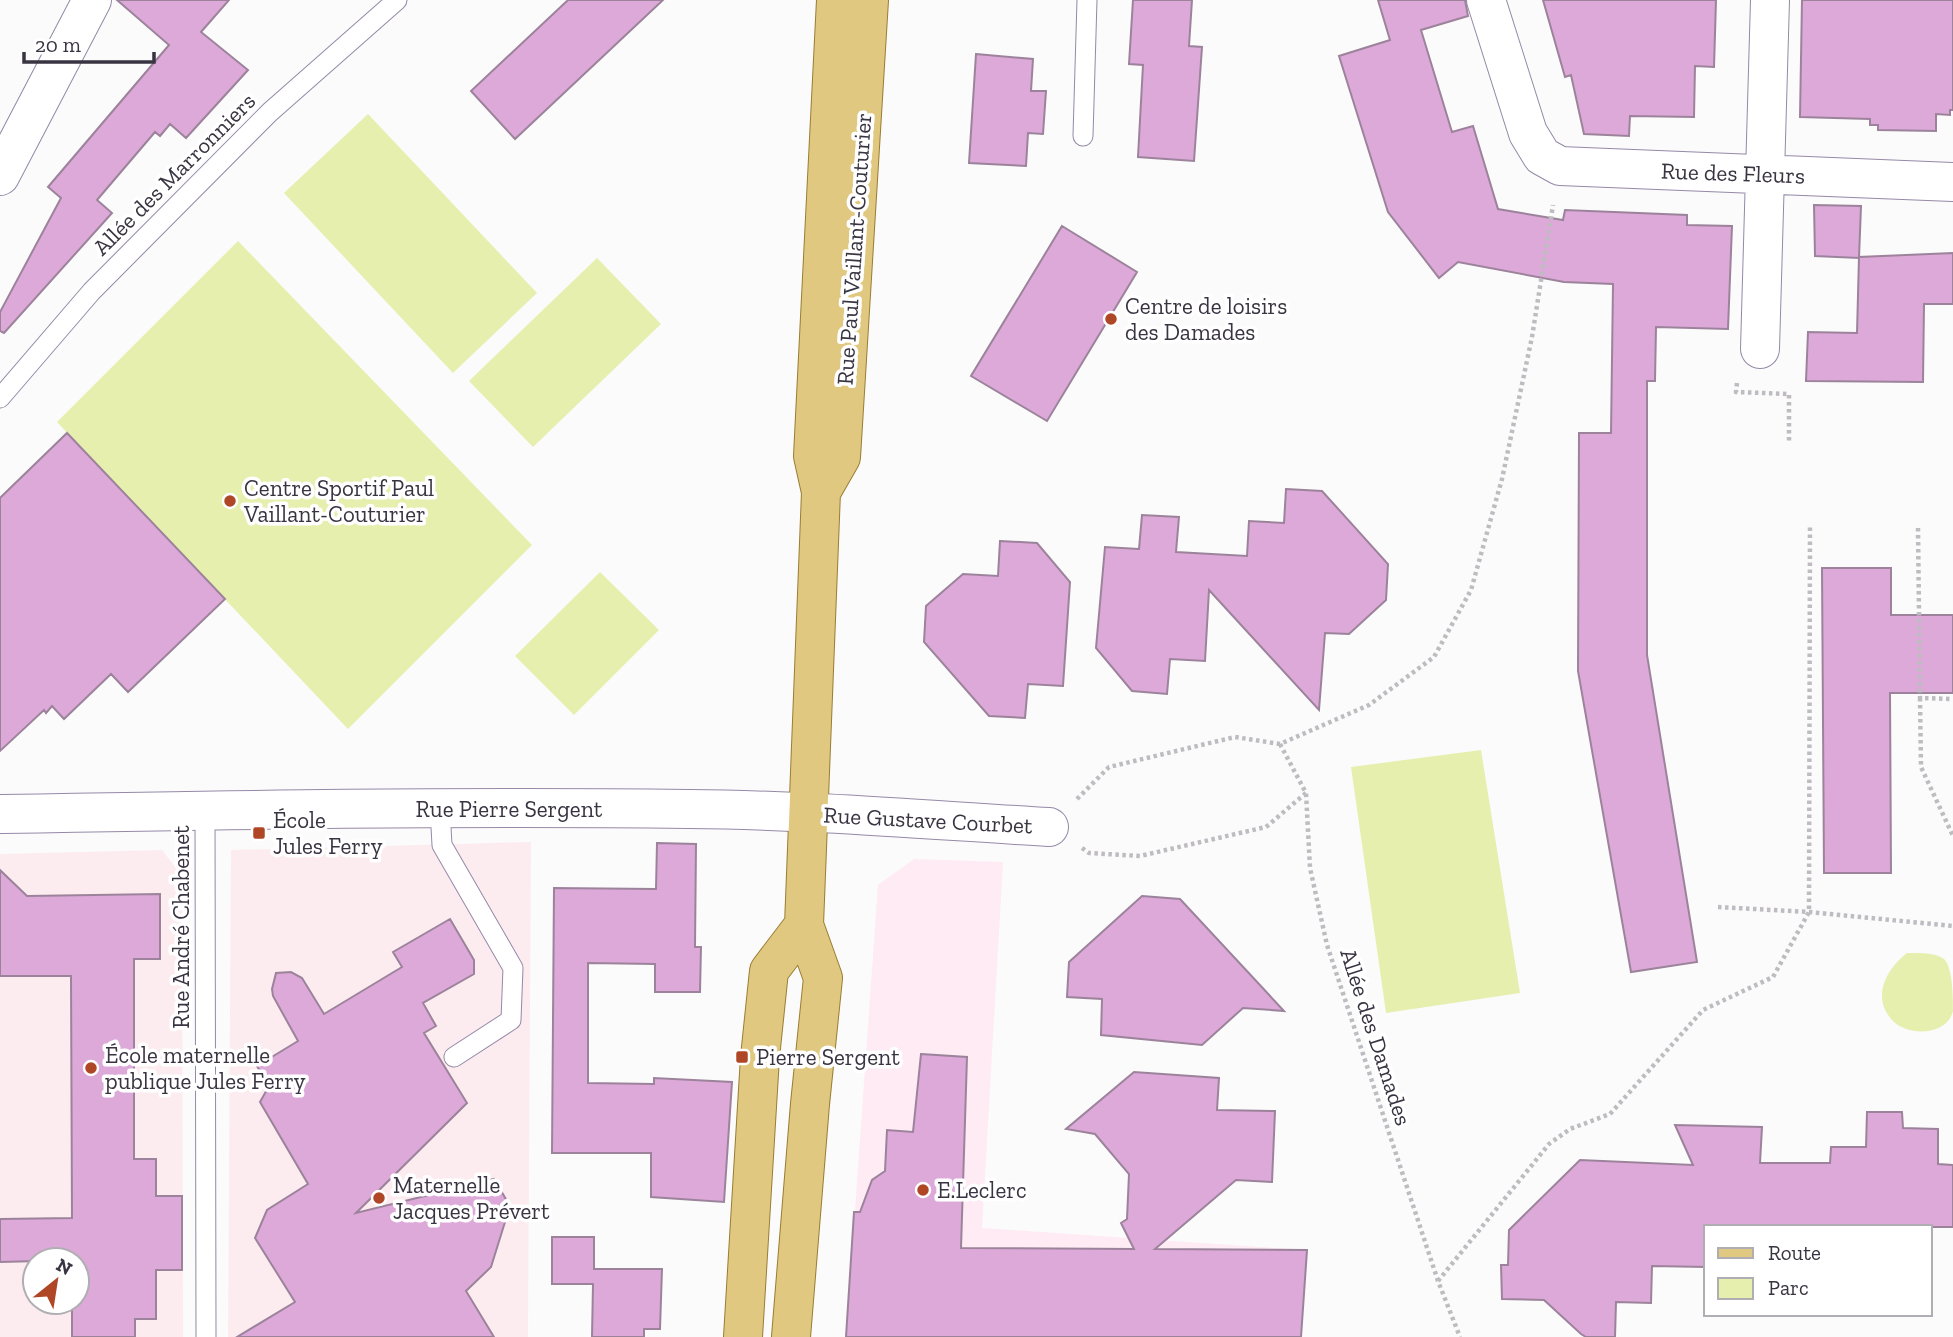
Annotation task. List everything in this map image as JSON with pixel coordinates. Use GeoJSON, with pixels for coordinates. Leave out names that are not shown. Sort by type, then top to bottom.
{"type":"FeatureCollection","features":[{"type":"Feature","properties":{"kind":"main road","name":"Rue Paul Vaillant-Couturier"},"geometry":{"type":"LineString","coordinates":[[791,1337],[810,1104],[824,978],[804,925],[821,492],[813,456],[836,0]]}},
{"type":"Feature","properties":{"kind":"main road","name":"Rue Paul Vaillant-Couturier"},"geometry":{"type":"LineString","coordinates":[[821,492],[841,457],[869,0]]}},
{"type":"Feature","properties":{"kind":"main road"},"geometry":{"type":"LineString","coordinates":[[743,1337],[760,1057],[769,971],[804,925]]}},
{"type":"Feature","properties":{"kind":"street"},"geometry":{"type":"LineString","coordinates":[[0,176],[92,0]]}},
{"type":"Feature","properties":{"kind":"street"},"geometry":{"type":"LineString","coordinates":[[1486,0],[1528,133],[1542,156],[1560,166]]}},
{"type":"Feature","properties":{"kind":"street"},"geometry":{"type":"LineString","coordinates":[[1760,349],[1770,0]]}},
{"type":"Feature","properties":{"kind":"street","name":"Rue des Fleurs"},"geometry":{"type":"LineString","coordinates":[[1560,166],[1953,182]]}},
{"type":"Feature","properties":{"kind":"street","name":"Rue Pierre Sergent"},"geometry":{"type":"LineString","coordinates":[[0,814],[205,810],[689,808],[808,812]]}},
{"type":"Feature","properties":{"kind":"street","name":"Rue Gustave Courbet"},"geometry":{"type":"LineString","coordinates":[[808,812],[1049,827]]}},
{"type":"Feature","properties":{"kind":"lane","name":"Allée des Marronniers"},"geometry":{"type":"LineString","coordinates":[[0,398],[92,290],[270,112],[397,0]]}},
{"type":"Feature","properties":{"kind":"lane"},"geometry":{"type":"LineString","coordinates":[[1083,136],[1087,0]]}},
{"type":"Feature","properties":{"kind":"lane","name":"Rue André Chabenet"},"geometry":{"type":"LineString","coordinates":[[205,810],[206,1337]]}},
{"type":"Feature","properties":{"kind":"lane"},"geometry":{"type":"LineString","coordinates":[[440,810],[442,845],[513,968],[511,1020],[454,1057]]}},
{"type":"Feature","properties":{"kind":"path"},"geometry":{"type":"LineString","coordinates":[[1306,793],[1266,827],[1140,856],[1089,853],[1049,827],[1109,767],[1235,737],[1280,744],[1369,705],[1434,657],[1471,590],[1502,479],[1532,337],[1560,166]]}},
{"type":"Feature","properties":{"kind":"path"},"geometry":{"type":"LineString","coordinates":[[1736,392],[1788,394],[1789,442]]}},
{"type":"Feature","properties":{"kind":"path"},"geometry":{"type":"LineString","coordinates":[[1438,1281],[1549,1144],[1570,1129],[1610,1114],[1703,1010],[1773,977],[1809,912],[1810,525]]}},
{"type":"Feature","properties":{"kind":"path"},"geometry":{"type":"LineString","coordinates":[[1918,528],[1921,767],[1953,836]]}},
{"type":"Feature","properties":{"kind":"path"},"geometry":{"type":"LineString","coordinates":[[1920,698],[1953,699]]}},
{"type":"Feature","properties":{"kind":"path","name":"Allée des Damades"},"geometry":{"type":"LineString","coordinates":[[1280,744],[1306,793],[1310,868],[1327,945],[1438,1281],[1460,1337]]}},
{"type":"Feature","properties":{"kind":"path"},"geometry":{"type":"LineString","coordinates":[[1718,907],[1809,912],[1953,926]]}},
{"type":"Feature","properties":{"kind":"shaded area","name":"Maternelle Jacques Prévert"},"geometry":{"type":"Polygon","coordinates":[[[531,842],[528,1337],[228,1337],[231,850],[531,842]]]}},
{"type":"Feature","properties":{"kind":"shaded area","name":"École maternelle publique Jules Ferry"},"geometry":{"type":"Polygon","coordinates":[[[162,850],[182,876],[183,1337],[0,1337],[0,854],[162,850]]]}},
{"type":"Feature","properties":{"kind":"shaded area"},"geometry":{"type":"Polygon","coordinates":[[[914,859],[1003,862],[982,1228],[1307,1250],[1301,1337],[846,1337],[878,885],[914,859]]]}},
{"type":"Feature","properties":{"kind":"green space"},"geometry":{"type":"Polygon","coordinates":[[[368,114],[537,293],[453,373],[284,193],[368,114]]]}},
{"type":"Feature","properties":{"kind":"green space"},"geometry":{"type":"Polygon","coordinates":[[[238,241],[532,545],[348,729],[57,422],[238,241]]]}},
{"type":"Feature","properties":{"kind":"green space"},"geometry":{"type":"Polygon","coordinates":[[[597,258],[661,324],[533,447],[469,381],[597,258]]]}},
{"type":"Feature","properties":{"kind":"green space"},"geometry":{"type":"Polygon","coordinates":[[[600,572],[659,630],[574,715],[515,656],[600,572]]]}},
{"type":"Feature","properties":{"kind":"green space"},"geometry":{"type":"Polygon","coordinates":[[[1481,750],[1520,993],[1386,1013],[1351,767],[1481,750]]]}},
{"type":"Feature","properties":{"kind":"green space"},"geometry":{"type":"Polygon","coordinates":[[[1907,953],[1936,955],[1947,963],[1952,984],[1953,1011],[1949,1019],[1936,1029],[1918,1031],[1901,1027],[1894,1022],[1883,1004],[1882,994],[1887,976],[1907,953]]]}},
{"type":"Feature","properties":{"kind":"building"},"geometry":{"type":"Polygon","coordinates":[[[117,0],[229,0],[201,32],[248,70],[186,138],[170,124],[160,136],[155,132],[97,200],[112,213],[4,333],[0,331],[0,312],[61,198],[48,187],[169,45],[117,0]]]}},
{"type":"Feature","properties":{"kind":"building"},"geometry":{"type":"Polygon","coordinates":[[[568,0],[663,0],[515,139],[471,91],[568,0]]]}},
{"type":"Feature","properties":{"kind":"building"},"geometry":{"type":"Polygon","coordinates":[[[1133,0],[1192,0],[1189,46],[1202,47],[1194,161],[1138,157],[1143,65],[1129,64],[1133,0]]]}},
{"type":"Feature","properties":{"kind":"building"},"geometry":{"type":"Polygon","coordinates":[[[1378,0],[1465,0],[1468,16],[1421,30],[1452,132],[1473,126],[1498,209],[1563,220],[1565,210],[1687,215],[1687,225],[1732,226],[1728,329],[1656,327],[1655,381],[1647,381],[1647,655],[1697,962],[1631,972],[1578,671],[1579,433],[1611,433],[1613,284],[1564,282],[1458,262],[1439,278],[1388,212],[1339,56],[1390,40],[1378,0]]]}},
{"type":"Feature","properties":{"kind":"building"},"geometry":{"type":"Polygon","coordinates":[[[1543,0],[1716,0],[1714,67],[1695,66],[1694,117],[1630,116],[1629,136],[1584,134],[1571,75],[1565,77],[1543,0]]]}},
{"type":"Feature","properties":{"kind":"building"},"geometry":{"type":"Polygon","coordinates":[[[1802,0],[1953,0],[1953,110],[1950,110],[1950,115],[1936,114],[1936,131],[1878,130],[1878,125],[1870,125],[1870,119],[1800,117],[1802,0]]]}},
{"type":"Feature","properties":{"kind":"building"},"geometry":{"type":"Polygon","coordinates":[[[976,54],[1033,59],[1031,91],[1046,91],[1043,134],[1028,133],[1026,166],[969,163],[976,54]]]}},
{"type":"Feature","properties":{"kind":"building"},"geometry":{"type":"Polygon","coordinates":[[[1814,205],[1861,206],[1859,258],[1815,256],[1814,205]]]}},
{"type":"Feature","properties":{"kind":"building"},"geometry":{"type":"Polygon","coordinates":[[[1062,226],[1137,272],[1047,421],[971,376],[1062,226]]]}},
{"type":"Feature","properties":{"kind":"building"},"geometry":{"type":"Polygon","coordinates":[[[1953,253],[1953,304],[1924,304],[1923,382],[1806,381],[1808,332],[1857,333],[1859,257],[1953,253]]]}},
{"type":"Feature","properties":{"kind":"building"},"geometry":{"type":"Polygon","coordinates":[[[67,433],[225,599],[128,692],[111,674],[64,719],[52,706],[46,713],[44,710],[0,751],[0,498],[67,433]]]}},
{"type":"Feature","properties":{"kind":"building"},"geometry":{"type":"Polygon","coordinates":[[[1286,489],[1322,491],[1388,564],[1386,600],[1349,634],[1325,633],[1319,710],[1209,590],[1205,661],[1170,659],[1167,694],[1132,691],[1096,648],[1105,547],[1139,549],[1142,515],[1179,517],[1176,552],[1247,556],[1249,521],[1284,523],[1286,489]]]}},
{"type":"Feature","properties":{"kind":"building"},"geometry":{"type":"Polygon","coordinates":[[[1000,541],[1037,543],[1070,582],[1063,686],[1028,684],[1025,718],[989,716],[924,642],[926,606],[963,574],[998,576],[1000,541]]]}},
{"type":"Feature","properties":{"kind":"building"},"geometry":{"type":"Polygon","coordinates":[[[1822,568],[1891,568],[1891,615],[1953,615],[1953,693],[1890,693],[1891,873],[1824,873],[1822,568]]]}},
{"type":"Feature","properties":{"kind":"building"},"geometry":{"type":"Polygon","coordinates":[[[657,843],[696,844],[695,947],[701,947],[700,992],[655,992],[655,964],[588,963],[588,1083],[654,1084],[654,1078],[732,1082],[724,1202],[651,1197],[651,1153],[552,1153],[554,888],[656,889],[657,843]]]}},
{"type":"Feature","properties":{"kind":"building"},"geometry":{"type":"Polygon","coordinates":[[[0,870],[27,896],[160,894],[160,959],[134,959],[134,1159],[156,1159],[156,1196],[182,1196],[182,1270],[156,1270],[156,1319],[135,1319],[135,1337],[72,1337],[72,1316],[91,1316],[91,1246],[21,1246],[21,1261],[0,1262],[0,1219],[72,1218],[71,976],[0,976],[0,870]]]}},
{"type":"Feature","properties":{"kind":"building"},"geometry":{"type":"Polygon","coordinates":[[[1142,896],[1180,899],[1284,1011],[1243,1008],[1202,1045],[1101,1035],[1102,999],[1067,997],[1069,962],[1142,896]]]}},
{"type":"Feature","properties":{"kind":"building"},"geometry":{"type":"Polygon","coordinates":[[[450,919],[474,960],[474,974],[423,1003],[436,1026],[424,1033],[467,1103],[356,1213],[494,1179],[510,1206],[491,1267],[466,1291],[494,1337],[237,1337],[295,1302],[255,1238],[267,1210],[308,1184],[260,1102],[269,1086],[257,1066],[298,1041],[273,996],[276,973],[291,972],[302,978],[324,1014],[402,967],[393,952],[450,919]]]}},
{"type":"Feature","properties":{"kind":"building","name":"E.Leclerc"},"geometry":{"type":"Polygon","coordinates":[[[921,1054],[967,1057],[961,1248],[1134,1249],[1121,1223],[1127,1219],[1129,1174],[1095,1134],[1066,1129],[1134,1072],[1219,1078],[1217,1110],[1275,1111],[1272,1182],[1236,1180],[1155,1249],[1307,1250],[1301,1337],[846,1337],[854,1212],[860,1212],[872,1180],[885,1171],[887,1130],[913,1132],[921,1054]]]}},
{"type":"Feature","properties":{"kind":"building"},"geometry":{"type":"Polygon","coordinates":[[[1867,1112],[1902,1112],[1903,1128],[1938,1129],[1938,1164],[1953,1165],[1953,1227],[1704,1225],[1704,1267],[1652,1266],[1651,1303],[1616,1302],[1615,1337],[1586,1337],[1544,1300],[1502,1299],[1501,1265],[1508,1265],[1509,1230],[1580,1160],[1693,1165],[1675,1125],[1762,1127],[1760,1163],[1830,1163],[1831,1147],[1866,1147],[1867,1112]]]}},
{"type":"Feature","properties":{"kind":"building"},"geometry":{"type":"Polygon","coordinates":[[[552,1237],[594,1237],[594,1269],[662,1269],[660,1329],[644,1329],[644,1337],[592,1337],[593,1284],[552,1284],[552,1237]]]}},
{"type":"Feature","properties":{"kind":"place","name":"Centre de loisirs des Damades"},"geometry":{"type":"Point","coordinates":[1111,319]}},
{"type":"Feature","properties":{"kind":"place","name":"Centre Sportif Paul Vaillant-Couturier"},"geometry":{"type":"Point","coordinates":[230,501]}},
{"type":"Feature","properties":{"kind":"place","name":"École Jules Ferry"},"geometry":{"type":"Point","coordinates":[259,833]}},
{"type":"Feature","properties":{"kind":"place","name":"Pierre Sergent"},"geometry":{"type":"Point","coordinates":[742,1057]}},
{"type":"Feature","properties":{"kind":"place","name":"École maternelle publique Jules Ferry"},"geometry":{"type":"Point","coordinates":[91,1068]}},
{"type":"Feature","properties":{"kind":"place","name":"E.Leclerc"},"geometry":{"type":"Point","coordinates":[923,1190]}},
{"type":"Feature","properties":{"kind":"place","name":"Maternelle Jacques Prévert"},"geometry":{"type":"Point","coordinates":[379,1198]}}]}
